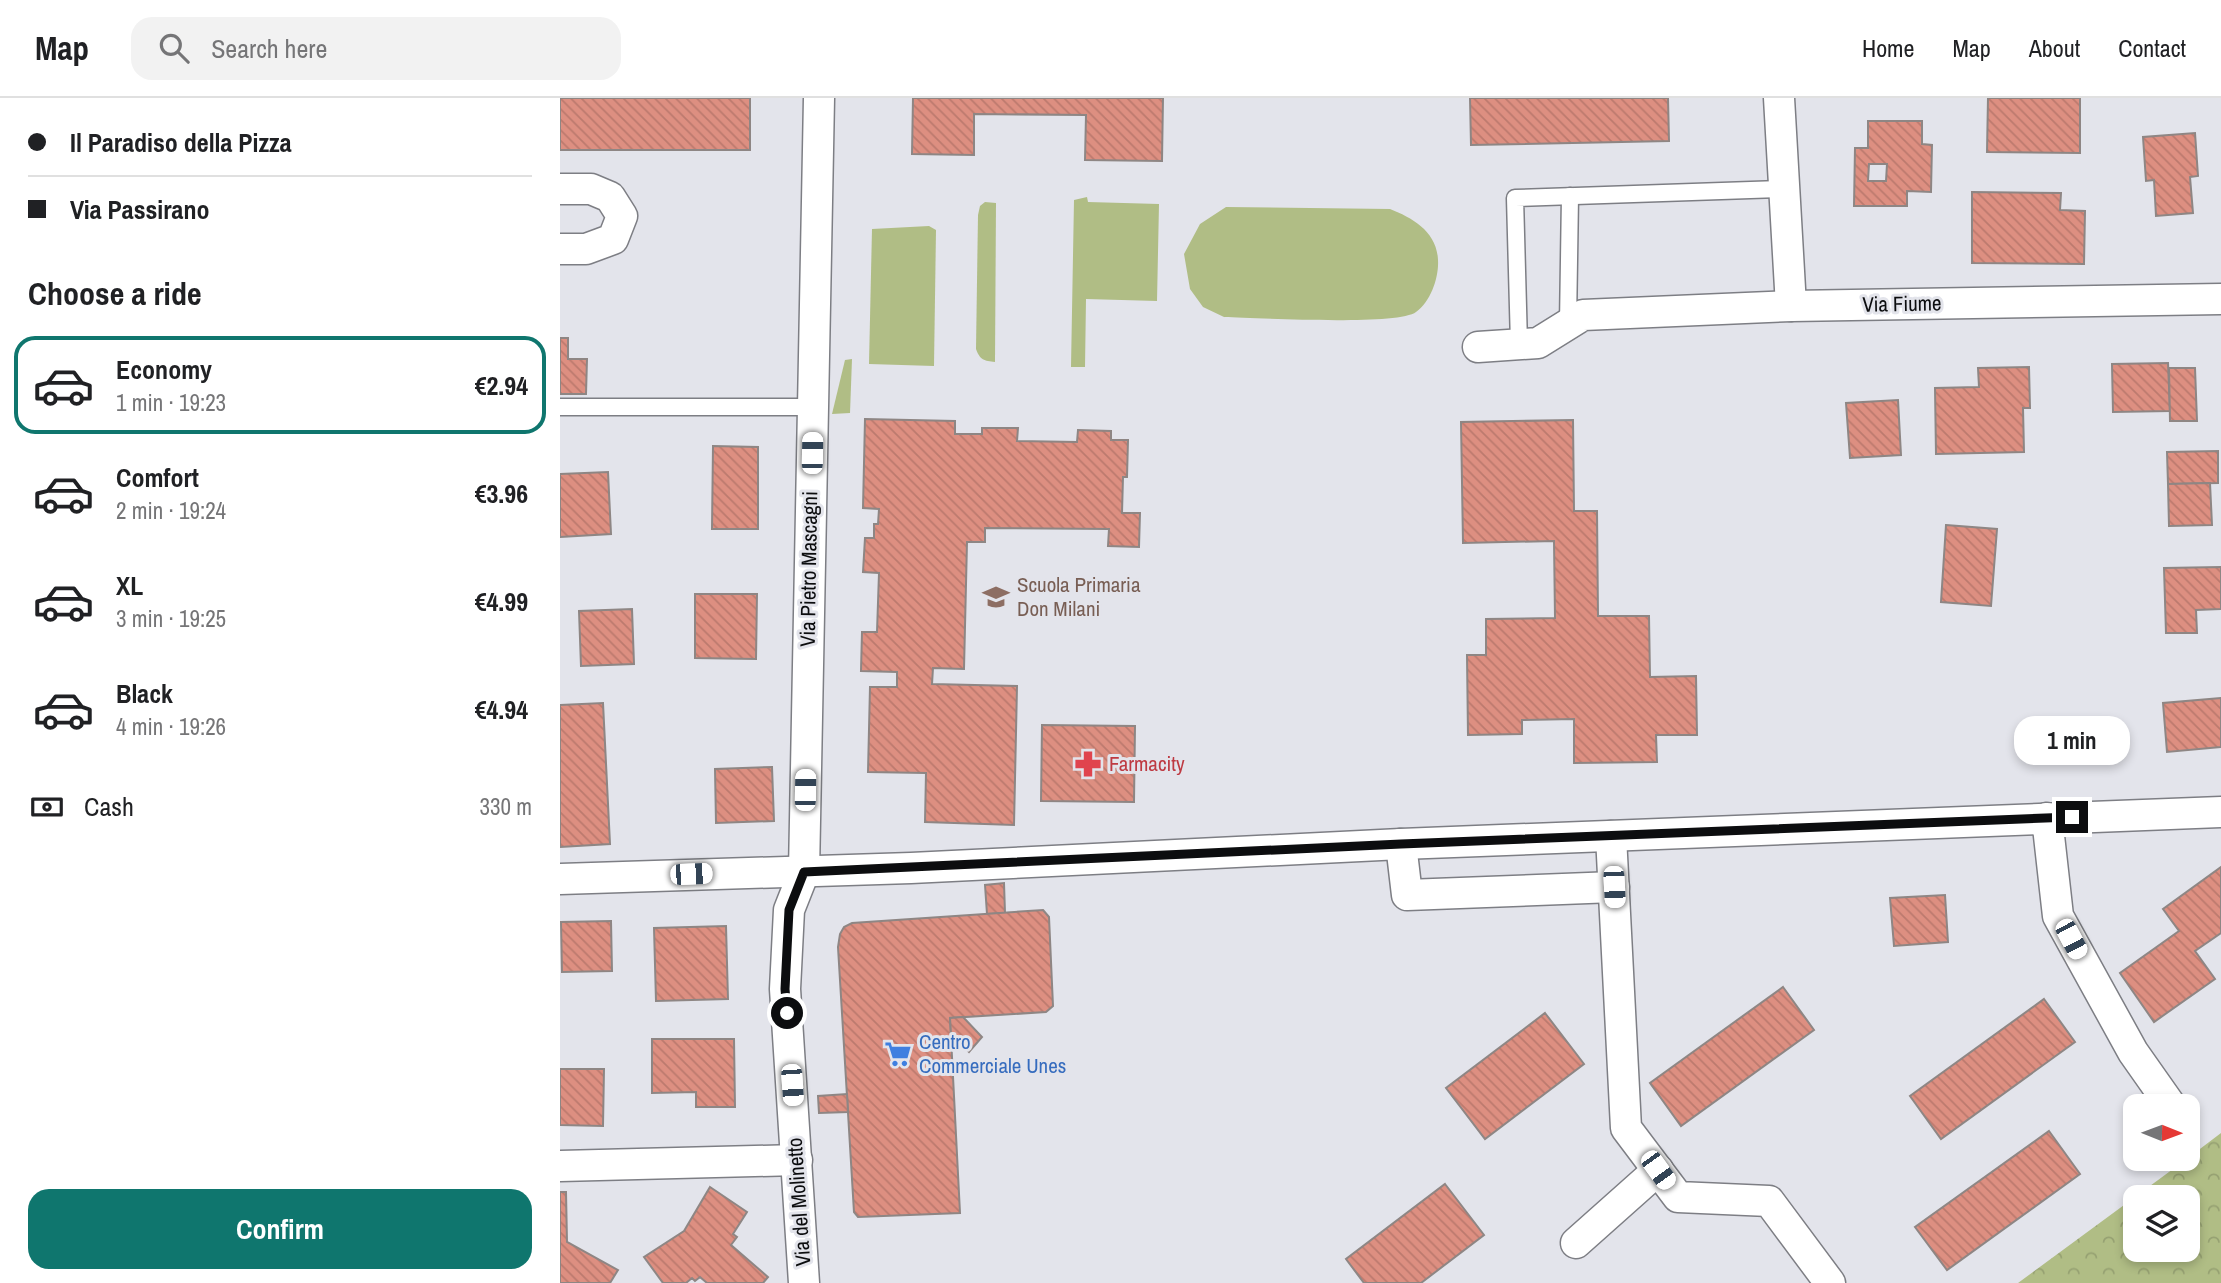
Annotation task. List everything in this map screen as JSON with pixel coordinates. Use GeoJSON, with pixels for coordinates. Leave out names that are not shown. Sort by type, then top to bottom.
{"type":"FeatureCollection","features":[{"type":"Feature","properties":{"kind":"street","name":"Via Pietro Mascagni"},"geometry":{"type":"LineString","coordinates":[[804,872],[818,98]]}},
{"type":"Feature","properties":{"kind":"street"},"geometry":{"type":"LineString","coordinates":[[1779,98],[1791,306]]}},
{"type":"Feature","properties":{"kind":"street"},"geometry":{"type":"LineString","coordinates":[[560,190],[591,189],[610,197],[622,216],[613,239],[586,248],[560,249]]}},
{"type":"Feature","properties":{"kind":"street","name":"Via Fiume"},"geometry":{"type":"LineString","coordinates":[[1478,347],[1538,343],[1583,315],[1791,306],[2221,299]]}},
{"type":"Feature","properties":{"kind":"street"},"geometry":{"type":"LineString","coordinates":[[560,879],[804,872],[1401,844],[2221,812]]}},
{"type":"Feature","properties":{"kind":"street"},"geometry":{"type":"LineString","coordinates":[[2047,818],[2058,916],[2133,1052],[2163,1094]]}},
{"type":"Feature","properties":{"kind":"street"},"geometry":{"type":"LineString","coordinates":[[1611,836],[1626,1128],[1678,1197],[1769,1201],[1830,1283]]}},
{"type":"Feature","properties":{"kind":"street"},"geometry":{"type":"LineString","coordinates":[[1401,844],[1407,895],[1614,887]]}},
{"type":"Feature","properties":{"kind":"street","name":"Via del Molinetto"},"geometry":{"type":"LineString","coordinates":[[804,872],[789,910],[785,989],[804,1283]]}},
{"type":"Feature","properties":{"kind":"street"},"geometry":{"type":"LineString","coordinates":[[560,1166],[797,1160]]}},
{"type":"Feature","properties":{"kind":"street"},"geometry":{"type":"LineString","coordinates":[[1576,1244],[1658,1170]]}},
{"type":"Feature","properties":{"kind":"lane"},"geometry":{"type":"LineString","coordinates":[[1519,344],[1515,198],[1783,189]]}},
{"type":"Feature","properties":{"kind":"lane"},"geometry":{"type":"LineString","coordinates":[[1569,324],[1570,196]]}},
{"type":"Feature","properties":{"kind":"lane"},"geometry":{"type":"LineString","coordinates":[[560,407],[812,407]]}},
{"type":"Feature","properties":{"kind":"green space"},"geometry":{"type":"Polygon","coordinates":[[[1087,197],[1088,202],[1159,204],[1157,301],[1086,299],[1085,367],[1071,367],[1074,200],[1087,197]]]}},
{"type":"Feature","properties":{"kind":"green space"},"geometry":{"type":"Polygon","coordinates":[[[985,202],[996,203],[995,362],[983,359],[976,349],[978,215],[980,206],[985,202]]]}},
{"type":"Feature","properties":{"kind":"green space"},"geometry":{"type":"Polygon","coordinates":[[[1226,207],[1390,209],[1422,227],[1433,241],[1437,250],[1438,267],[1433,288],[1426,302],[1416,312],[1383,319],[1224,317],[1203,307],[1190,289],[1184,254],[1200,224],[1226,207]]]}},
{"type":"Feature","properties":{"kind":"green space"},"geometry":{"type":"Polygon","coordinates":[[[929,226],[936,230],[934,366],[869,364],[872,229],[929,226]]]}},
{"type":"Feature","properties":{"kind":"green space"},"geometry":{"type":"Polygon","coordinates":[[[852,359],[850,413],[832,414],[845,360],[852,359]]]}},
{"type":"Feature","properties":{"kind":"green space"},"geometry":{"type":"Polygon","coordinates":[[[2221,1133],[2221,1283],[2018,1283],[2123,1205],[2123,1262],[2200,1262],[2200,1185],[2151,1185],[2170,1171],[2200,1171],[2200,1149],[2221,1133]]]}},
{"type":"Feature","properties":{"kind":"building"},"geometry":{"type":"Polygon","coordinates":[[[560,98],[750,98],[750,150],[560,150],[560,98]]]}},
{"type":"Feature","properties":{"kind":"building"},"geometry":{"type":"Polygon","coordinates":[[[913,98],[1163,98],[1162,161],[1085,160],[1086,115],[974,114],[974,155],[912,154],[913,98]]]}},
{"type":"Feature","properties":{"kind":"building"},"geometry":{"type":"Polygon","coordinates":[[[1470,98],[1668,98],[1669,141],[1471,145],[1470,98]]]}},
{"type":"Feature","properties":{"kind":"building"},"geometry":{"type":"Polygon","coordinates":[[[1988,98],[2080,98],[2080,153],[1987,152],[1988,98]]]}},
{"type":"Feature","properties":{"kind":"building"},"geometry":{"type":"Polygon","coordinates":[[[1868,121],[1922,121],[1922,144],[1932,145],[1931,192],[1907,191],[1907,206],[1854,206],[1855,148],[1868,148],[1868,121]],[[1869,164],[1868,181],[1886,181],[1887,164],[1869,164]]]}},
{"type":"Feature","properties":{"kind":"building"},"geometry":{"type":"Polygon","coordinates":[[[2195,133],[2198,176],[2190,177],[2193,213],[2156,216],[2154,180],[2146,181],[2143,137],[2195,133]]]}},
{"type":"Feature","properties":{"kind":"building"},"geometry":{"type":"Polygon","coordinates":[[[1972,192],[2061,193],[2060,210],[2085,211],[2084,264],[1972,263],[1972,192]]]}},
{"type":"Feature","properties":{"kind":"building"},"geometry":{"type":"Polygon","coordinates":[[[560,338],[568,338],[568,359],[587,359],[586,394],[560,394],[560,338]]]}},
{"type":"Feature","properties":{"kind":"building"},"geometry":{"type":"Polygon","coordinates":[[[2168,363],[2170,411],[2113,412],[2112,364],[2168,363]]]}},
{"type":"Feature","properties":{"kind":"building"},"geometry":{"type":"Polygon","coordinates":[[[2029,367],[2030,408],[2023,408],[2024,452],[1936,454],[1935,388],[1979,387],[1978,368],[2029,367]]]}},
{"type":"Feature","properties":{"kind":"building"},"geometry":{"type":"Polygon","coordinates":[[[2169,368],[2195,368],[2197,421],[2170,421],[2169,368]]]}},
{"type":"Feature","properties":{"kind":"building"},"geometry":{"type":"Polygon","coordinates":[[[1898,400],[1901,455],[1850,458],[1846,403],[1898,400]]]}},
{"type":"Feature","properties":{"kind":"building"},"geometry":{"type":"Polygon","coordinates":[[[865,419],[955,421],[955,434],[982,434],[982,428],[1018,428],[1017,441],[1077,442],[1078,430],[1111,431],[1111,440],[1128,440],[1122,513],[1140,513],[1139,547],[1108,546],[1109,529],[985,528],[985,542],[967,542],[964,669],[933,668],[932,684],[1017,686],[1014,825],[925,822],[926,773],[868,772],[870,687],[897,687],[897,672],[861,671],[862,632],[877,632],[879,573],[863,572],[865,538],[874,538],[874,524],[878,524],[879,509],[863,508],[865,419]]]}},
{"type":"Feature","properties":{"kind":"building"},"geometry":{"type":"Polygon","coordinates":[[[1573,420],[1574,511],[1597,511],[1598,616],[1649,616],[1650,677],[1696,676],[1697,735],[1656,735],[1657,762],[1574,763],[1574,719],[1522,720],[1522,734],[1468,735],[1467,655],[1486,655],[1486,619],[1555,618],[1554,541],[1463,543],[1461,422],[1573,420]]]}},
{"type":"Feature","properties":{"kind":"building"},"geometry":{"type":"Polygon","coordinates":[[[713,446],[758,447],[758,529],[712,529],[713,446]]]}},
{"type":"Feature","properties":{"kind":"building"},"geometry":{"type":"Polygon","coordinates":[[[2218,451],[2218,483],[2168,484],[2167,452],[2218,451]]]}},
{"type":"Feature","properties":{"kind":"building"},"geometry":{"type":"Polygon","coordinates":[[[608,472],[611,534],[560,537],[560,474],[608,472]]]}},
{"type":"Feature","properties":{"kind":"building"},"geometry":{"type":"Polygon","coordinates":[[[2210,483],[2212,525],[2169,526],[2168,484],[2210,483]]]}},
{"type":"Feature","properties":{"kind":"building"},"geometry":{"type":"Polygon","coordinates":[[[1946,525],[1997,529],[1991,606],[1941,602],[1946,525]]]}},
{"type":"Feature","properties":{"kind":"building"},"geometry":{"type":"Polygon","coordinates":[[[2221,567],[2221,609],[2196,610],[2197,633],[2166,633],[2164,568],[2221,567]]]}},
{"type":"Feature","properties":{"kind":"building"},"geometry":{"type":"Polygon","coordinates":[[[695,594],[757,594],[756,659],[695,658],[695,594]]]}},
{"type":"Feature","properties":{"kind":"building"},"geometry":{"type":"Polygon","coordinates":[[[632,609],[634,664],[581,666],[579,611],[632,609]]]}},
{"type":"Feature","properties":{"kind":"building"},"geometry":{"type":"Polygon","coordinates":[[[2221,698],[2221,747],[2167,752],[2163,703],[2221,698]]]}},
{"type":"Feature","properties":{"kind":"building"},"geometry":{"type":"Polygon","coordinates":[[[603,703],[610,844],[560,847],[560,705],[603,703]]]}},
{"type":"Feature","properties":{"kind":"building","name":"Farmacity"},"geometry":{"type":"Polygon","coordinates":[[[1042,725],[1135,726],[1134,802],[1041,801],[1042,725]]]}},
{"type":"Feature","properties":{"kind":"building"},"geometry":{"type":"Polygon","coordinates":[[[772,767],[774,821],[716,823],[715,769],[772,767]]]}},
{"type":"Feature","properties":{"kind":"building"},"geometry":{"type":"Polygon","coordinates":[[[2221,867],[2221,933],[2195,951],[2215,979],[2154,1022],[2120,973],[2179,931],[2163,909],[2221,867]]]}},
{"type":"Feature","properties":{"kind":"building"},"geometry":{"type":"Polygon","coordinates":[[[1004,883],[1005,913],[987,914],[985,885],[1004,883]]]}},
{"type":"Feature","properties":{"kind":"building"},"geometry":{"type":"Polygon","coordinates":[[[1945,895],[1948,942],[1894,946],[1890,898],[1945,895]]]}},
{"type":"Feature","properties":{"kind":"building","name":"Centro Commerciale Unes"},"geometry":{"type":"Polygon","coordinates":[[[1043,910],[1049,917],[1053,1006],[1046,1012],[950,1018],[960,1213],[858,1217],[854,1212],[838,947],[844,927],[852,923],[1043,910]]]}},
{"type":"Feature","properties":{"kind":"building"},"geometry":{"type":"Polygon","coordinates":[[[611,921],[612,971],[562,972],[561,922],[611,921]]]}},
{"type":"Feature","properties":{"kind":"building"},"geometry":{"type":"Polygon","coordinates":[[[726,926],[728,999],[656,1001],[654,928],[726,926]]]}},
{"type":"Feature","properties":{"kind":"building"},"geometry":{"type":"Polygon","coordinates":[[[1783,987],[1814,1030],[1681,1126],[1650,1083],[1783,987]]]}},
{"type":"Feature","properties":{"kind":"building"},"geometry":{"type":"Polygon","coordinates":[[[2044,999],[2075,1042],[1941,1139],[1910,1096],[2044,999]]]}},
{"type":"Feature","properties":{"kind":"building"},"geometry":{"type":"Polygon","coordinates":[[[1545,1013],[1584,1064],[1485,1139],[1446,1088],[1545,1013]]]}},
{"type":"Feature","properties":{"kind":"building"},"geometry":{"type":"Polygon","coordinates":[[[963,1017],[982,1037],[969,1052],[951,1034],[950,1018],[963,1017]]]}},
{"type":"Feature","properties":{"kind":"building"},"geometry":{"type":"Polygon","coordinates":[[[652,1039],[734,1039],[735,1107],[696,1107],[696,1092],[652,1093],[652,1039]]]}},
{"type":"Feature","properties":{"kind":"building"},"geometry":{"type":"Polygon","coordinates":[[[560,1069],[604,1069],[603,1126],[560,1125],[560,1069]]]}},
{"type":"Feature","properties":{"kind":"building"},"geometry":{"type":"Polygon","coordinates":[[[847,1094],[848,1112],[819,1113],[818,1096],[847,1094]]]}},
{"type":"Feature","properties":{"kind":"building"},"geometry":{"type":"Polygon","coordinates":[[[2049,1131],[2080,1174],[1947,1270],[1915,1227],[2049,1131]]]}},
{"type":"Feature","properties":{"kind":"building"},"geometry":{"type":"Polygon","coordinates":[[[1445,1184],[1484,1235],[1421,1283],[1364,1283],[1346,1259],[1445,1184]]]}},
{"type":"Feature","properties":{"kind":"building"},"geometry":{"type":"Polygon","coordinates":[[[710,1187],[747,1212],[733,1234],[737,1237],[731,1245],[768,1277],[763,1283],[707,1283],[700,1277],[695,1281],[692,1278],[686,1283],[663,1283],[644,1257],[684,1231],[710,1187]]]}},
{"type":"Feature","properties":{"kind":"building"},"geometry":{"type":"Polygon","coordinates":[[[560,1192],[566,1192],[567,1242],[618,1270],[610,1283],[560,1283],[560,1192]]]}},
{"type":"Feature","properties":{"kind":"place","name":"Scuola Primaria Don Milani"},"geometry":{"type":"Point","coordinates":[996,597]}},
{"type":"Feature","properties":{"kind":"place","name":"Farmacity"},"geometry":{"type":"Point","coordinates":[1088,764]}},
{"type":"Feature","properties":{"kind":"place","name":"Centro Commerciale Unes"},"geometry":{"type":"Point","coordinates":[898,1054]}},
{"type":"Feature","properties":{"kind":"route"},"geometry":{"type":"LineString","coordinates":[[787,1013],[785,989],[789,910],[804,872],[1401,844],[2072,817]]}}]}
